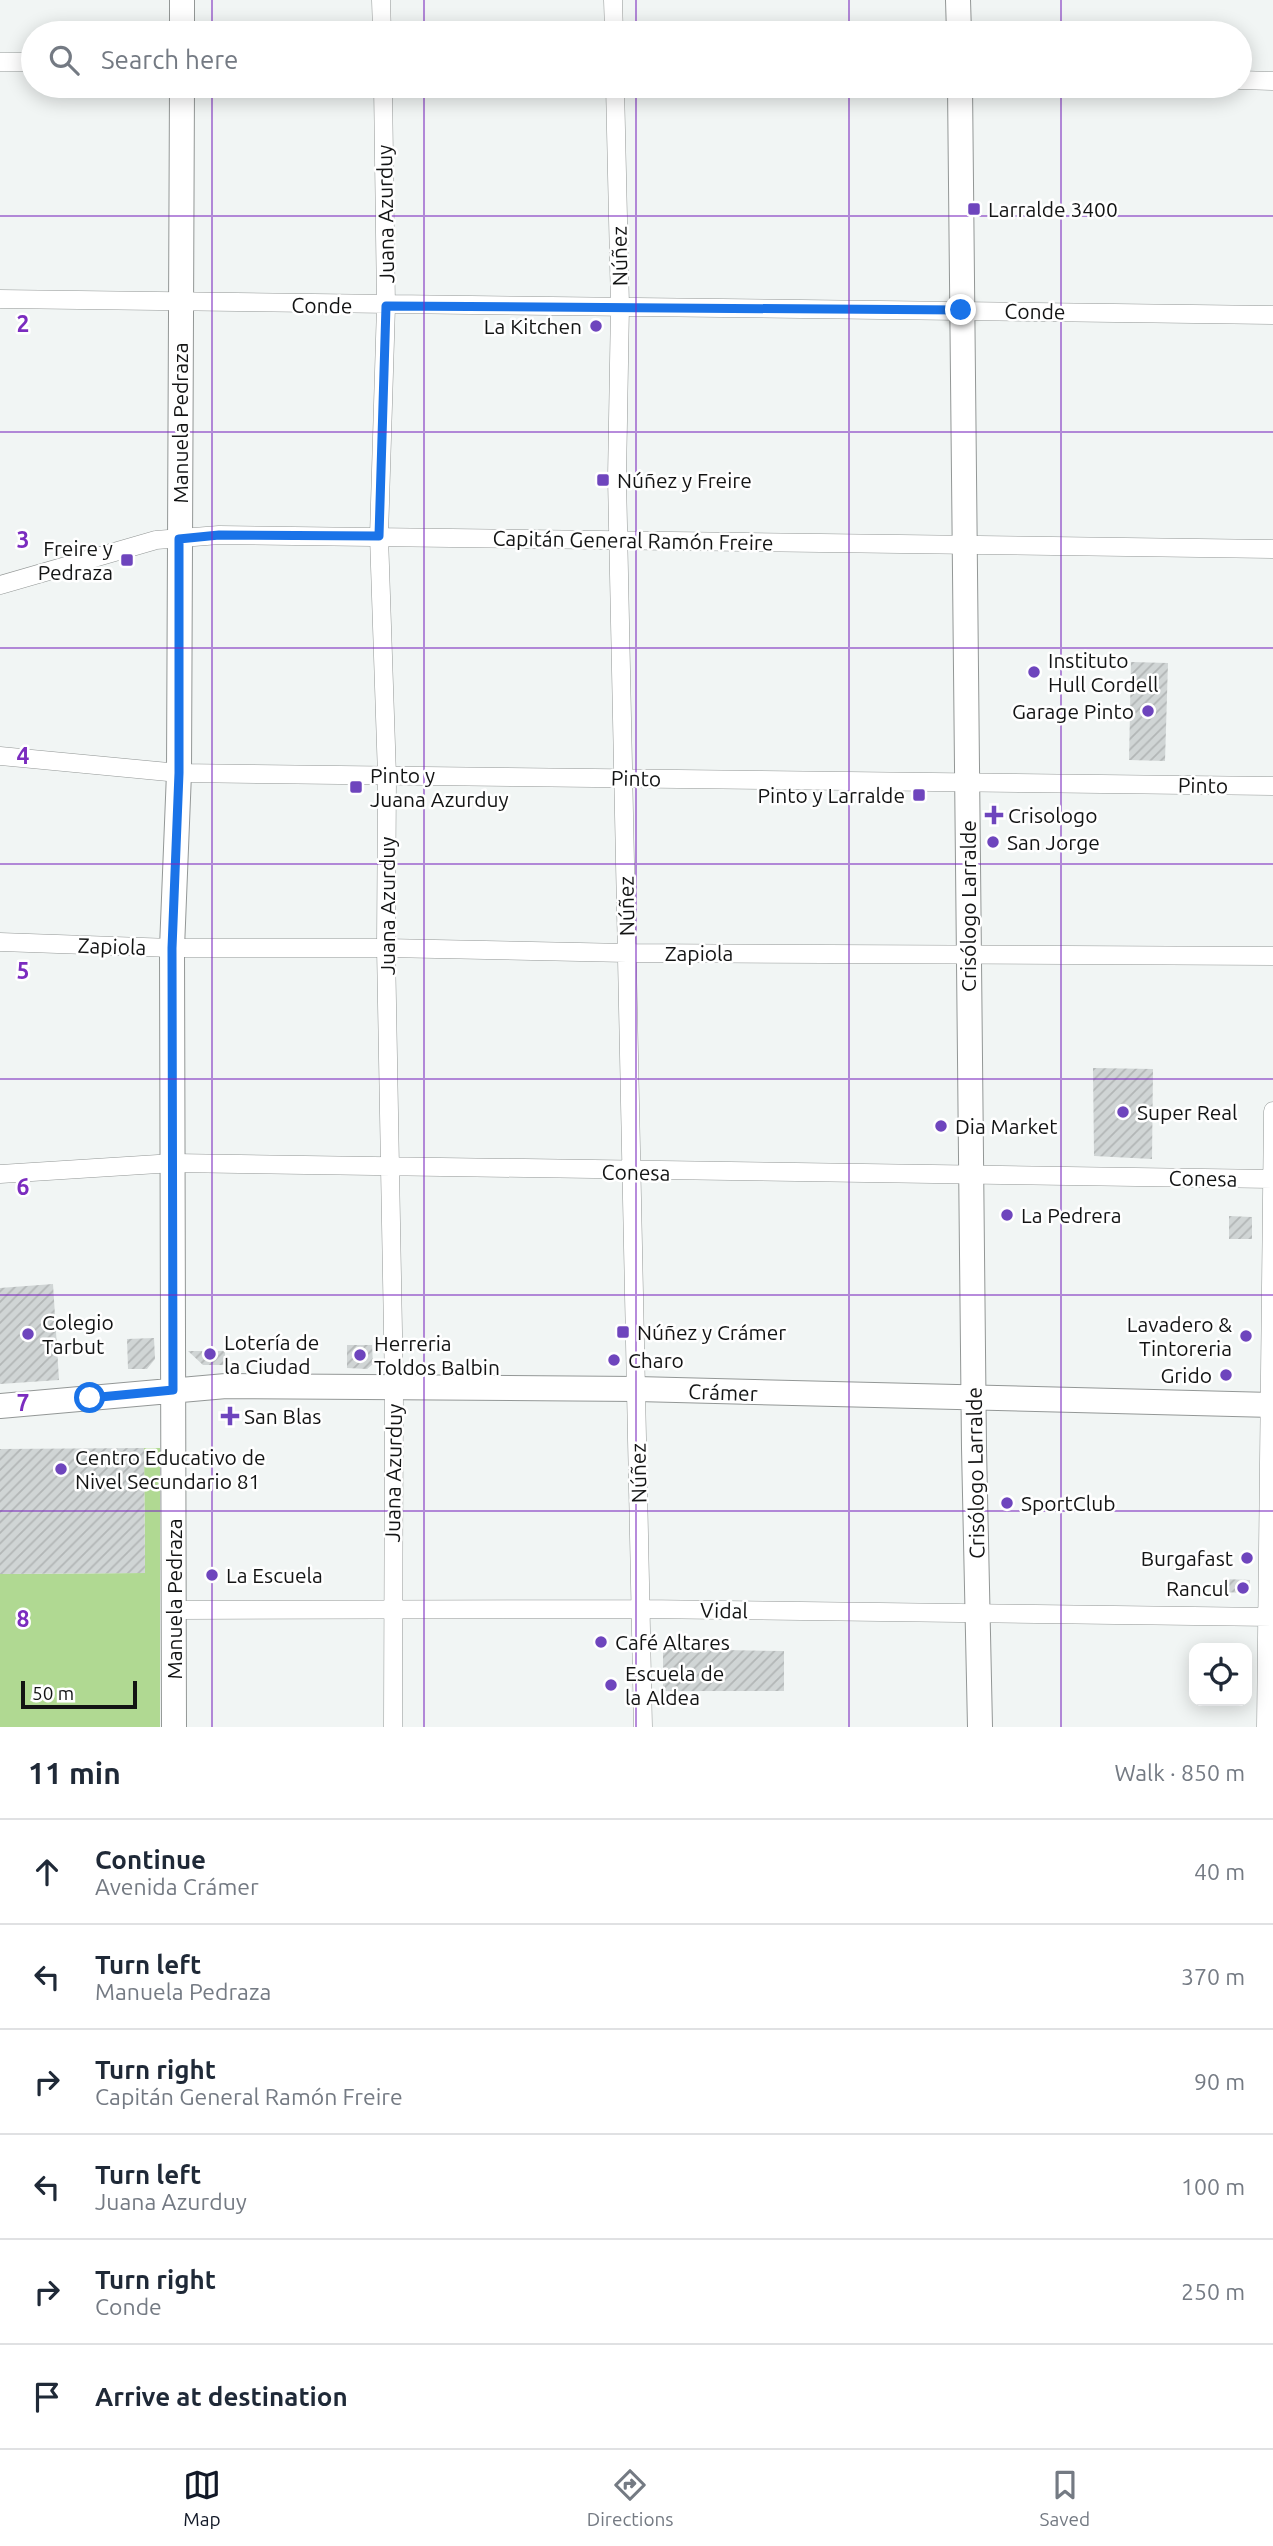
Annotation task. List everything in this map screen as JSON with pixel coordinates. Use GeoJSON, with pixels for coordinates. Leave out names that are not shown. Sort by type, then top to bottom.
{"type":"FeatureCollection","features":[{"type":"Feature","properties":{"kind":"street"},"geometry":{"type":"LineString","coordinates":[[181,21],[182,0]]}},
{"type":"Feature","properties":{"kind":"street"},"geometry":{"type":"LineString","coordinates":[[381,0],[382,21]]}},
{"type":"Feature","properties":{"kind":"street"},"geometry":{"type":"LineString","coordinates":[[613,0],[614,21]]}},
{"type":"Feature","properties":{"kind":"street"},"geometry":{"type":"LineString","coordinates":[[958,0],[959,21]]}},
{"type":"Feature","properties":{"kind":"street"},"geometry":{"type":"LineString","coordinates":[[0,62],[21,62]]}},
{"type":"Feature","properties":{"kind":"street"},"geometry":{"type":"LineString","coordinates":[[1252,80],[1273,81]]}},
{"type":"Feature","properties":{"kind":"street","name":"Manuela Pedraza"},"geometry":{"type":"LineString","coordinates":[[174,1727],[172,948],[179,773],[182,98]]}},
{"type":"Feature","properties":{"kind":"street","name":"Juana Azurduy"},"geometry":{"type":"LineString","coordinates":[[383,98],[386,306],[379,536],[387,776],[386,947],[394,1387],[393,1727]]}},
{"type":"Feature","properties":{"kind":"street","name":"Núñez"},"geometry":{"type":"LineString","coordinates":[[615,98],[620,306],[619,541],[623,778],[643,1727]]}},
{"type":"Feature","properties":{"kind":"street","name":"Crisólogo Larralde"},"geometry":{"type":"LineString","coordinates":[[960,98],[973,1399],[980,1727]]}},
{"type":"Feature","properties":{"kind":"street","name":"Conde"},"geometry":{"type":"LineString","coordinates":[[0,299],[386,306],[620,306],[1273,315]]}},
{"type":"Feature","properties":{"kind":"street","name":"Capitán General Ramón Freire"},"geometry":{"type":"LineString","coordinates":[[0,584],[156,540],[219,535],[1273,549]]}},
{"type":"Feature","properties":{"kind":"street","name":"Pinto"},"geometry":{"type":"LineString","coordinates":[[0,756],[179,773],[920,784],[967,781],[1273,786]]}},
{"type":"Feature","properties":{"kind":"street","name":"Zapiola"},"geometry":{"type":"LineString","coordinates":[[0,942],[172,948],[386,947],[627,953],[1273,956]]}},
{"type":"Feature","properties":{"kind":"street"},"geometry":{"type":"LineString","coordinates":[[1266,1727],[1271,1617],[1273,1111]]}},
{"type":"Feature","properties":{"kind":"street","name":"Conesa"},"geometry":{"type":"LineString","coordinates":[[0,1174],[174,1163],[633,1172],[1272,1179]]}},
{"type":"Feature","properties":{"kind":"street","name":"Crámer"},"geometry":{"type":"LineString","coordinates":[[0,1406],[226,1386],[637,1389],[1272,1405]]}},
{"type":"Feature","properties":{"kind":"street","name":"Vidal"},"geometry":{"type":"LineString","coordinates":[[175,1610],[641,1609],[1271,1617]]}},
{"type":"Feature","properties":{"kind":"green space"},"geometry":{"type":"Polygon","coordinates":[[[144,1448],[160,1448],[160,1727],[0,1727],[0,1574],[145,1573],[144,1448]]]}},
{"type":"Feature","properties":{"kind":"building","name":"Garage Pinto"},"geometry":{"type":"Polygon","coordinates":[[[1131,662],[1168,663],[1165,761],[1129,760],[1131,662]]]}},
{"type":"Feature","properties":{"kind":"building","name":"Super Real"},"geometry":{"type":"Polygon","coordinates":[[[1093,1068],[1153,1069],[1152,1159],[1094,1156],[1093,1068]]]}},
{"type":"Feature","properties":{"kind":"building"},"geometry":{"type":"Polygon","coordinates":[[[1229,1216],[1252,1217],[1252,1239],[1229,1239],[1229,1216]]]}},
{"type":"Feature","properties":{"kind":"building","name":"Colegio Tarbut"},"geometry":{"type":"Polygon","coordinates":[[[53,1284],[59,1380],[0,1384],[0,1288],[53,1284]]]}},
{"type":"Feature","properties":{"kind":"building"},"geometry":{"type":"Polygon","coordinates":[[[154,1338],[155,1359],[147,1369],[128,1369],[127,1339],[154,1338]]]}},
{"type":"Feature","properties":{"kind":"building","name":"Herreria Toldos Balbin"},"geometry":{"type":"Polygon","coordinates":[[[347,1345],[372,1345],[373,1364],[367,1369],[347,1368],[347,1345]]]}},
{"type":"Feature","properties":{"kind":"building","name":"Lotería de la Ciudad"},"geometry":{"type":"Polygon","coordinates":[[[188,1351],[225,1351],[225,1365],[203,1365],[188,1351]]]}},
{"type":"Feature","properties":{"kind":"building"},"geometry":{"type":"Polygon","coordinates":[[[144,1448],[145,1573],[0,1574],[0,1449],[144,1448]]]}},
{"type":"Feature","properties":{"kind":"building"},"geometry":{"type":"Polygon","coordinates":[[[1223,1579],[1250,1580],[1250,1589],[1245,1593],[1222,1592],[1223,1579]]]}},
{"type":"Feature","properties":{"kind":"building"},"geometry":{"type":"Polygon","coordinates":[[[663,1649],[784,1651],[784,1691],[663,1691],[663,1649]]]}},
{"type":"Feature","properties":{"kind":"place","name":"Larralde 3400"},"geometry":{"type":"Point","coordinates":[974,209]}},
{"type":"Feature","properties":{"kind":"place","name":"La Kitchen"},"geometry":{"type":"Point","coordinates":[596,326]}},
{"type":"Feature","properties":{"kind":"place","name":"Núñez y Freire"},"geometry":{"type":"Point","coordinates":[603,480]}},
{"type":"Feature","properties":{"kind":"place","name":"Freire y Pedraza"},"geometry":{"type":"Point","coordinates":[127,560]}},
{"type":"Feature","properties":{"kind":"place","name":"Instituto Hull Cordell"},"geometry":{"type":"Point","coordinates":[1034,672]}},
{"type":"Feature","properties":{"kind":"place","name":"Garage Pinto"},"geometry":{"type":"Point","coordinates":[1148,711]}},
{"type":"Feature","properties":{"kind":"place","name":"Pinto y Juana Azurduy"},"geometry":{"type":"Point","coordinates":[356,787]}},
{"type":"Feature","properties":{"kind":"place","name":"Pinto y Larralde"},"geometry":{"type":"Point","coordinates":[919,795]}},
{"type":"Feature","properties":{"kind":"place","name":"Crisologo"},"geometry":{"type":"Point","coordinates":[994,815]}},
{"type":"Feature","properties":{"kind":"place","name":"San Jorge"},"geometry":{"type":"Point","coordinates":[993,842]}},
{"type":"Feature","properties":{"kind":"place","name":"Super Real"},"geometry":{"type":"Point","coordinates":[1123,1112]}},
{"type":"Feature","properties":{"kind":"place","name":"Dia Market"},"geometry":{"type":"Point","coordinates":[941,1126]}},
{"type":"Feature","properties":{"kind":"place","name":"La Pedrera"},"geometry":{"type":"Point","coordinates":[1007,1215]}},
{"type":"Feature","properties":{"kind":"place","name":"Núñez y Crámer"},"geometry":{"type":"Point","coordinates":[623,1332]}},
{"type":"Feature","properties":{"kind":"place","name":"Colegio Tarbut"},"geometry":{"type":"Point","coordinates":[28,1334]}},
{"type":"Feature","properties":{"kind":"place","name":"Lavadero & Tintoreria"},"geometry":{"type":"Point","coordinates":[1246,1336]}},
{"type":"Feature","properties":{"kind":"place","name":"Lotería de la Ciudad"},"geometry":{"type":"Point","coordinates":[210,1354]}},
{"type":"Feature","properties":{"kind":"place","name":"Herreria Toldos Balbin"},"geometry":{"type":"Point","coordinates":[360,1355]}},
{"type":"Feature","properties":{"kind":"place","name":"Charo"},"geometry":{"type":"Point","coordinates":[614,1360]}},
{"type":"Feature","properties":{"kind":"place","name":"Grido"},"geometry":{"type":"Point","coordinates":[1226,1375]}},
{"type":"Feature","properties":{"kind":"place","name":"San Blas"},"geometry":{"type":"Point","coordinates":[230,1416]}},
{"type":"Feature","properties":{"kind":"place","name":"Centro Educativo de Nivel Secundario 81"},"geometry":{"type":"Point","coordinates":[61,1469]}},
{"type":"Feature","properties":{"kind":"place","name":"SportClub"},"geometry":{"type":"Point","coordinates":[1007,1503]}},
{"type":"Feature","properties":{"kind":"place","name":"Burgafast"},"geometry":{"type":"Point","coordinates":[1247,1558]}},
{"type":"Feature","properties":{"kind":"place","name":"La Escuela"},"geometry":{"type":"Point","coordinates":[212,1575]}},
{"type":"Feature","properties":{"kind":"place","name":"Rancul"},"geometry":{"type":"Point","coordinates":[1243,1588]}},
{"type":"Feature","properties":{"kind":"place","name":"Café Altares"},"geometry":{"type":"Point","coordinates":[601,1642]}},
{"type":"Feature","properties":{"kind":"place","name":"Escuela de la Aldea"},"geometry":{"type":"Point","coordinates":[611,1685]}},
{"type":"Feature","properties":{"kind":"route"},"geometry":{"type":"LineString","coordinates":[[90,1398],[173,1390],[172,948],[179,773],[179,539],[219,535],[379,536],[386,306],[961,310]]}}]}
